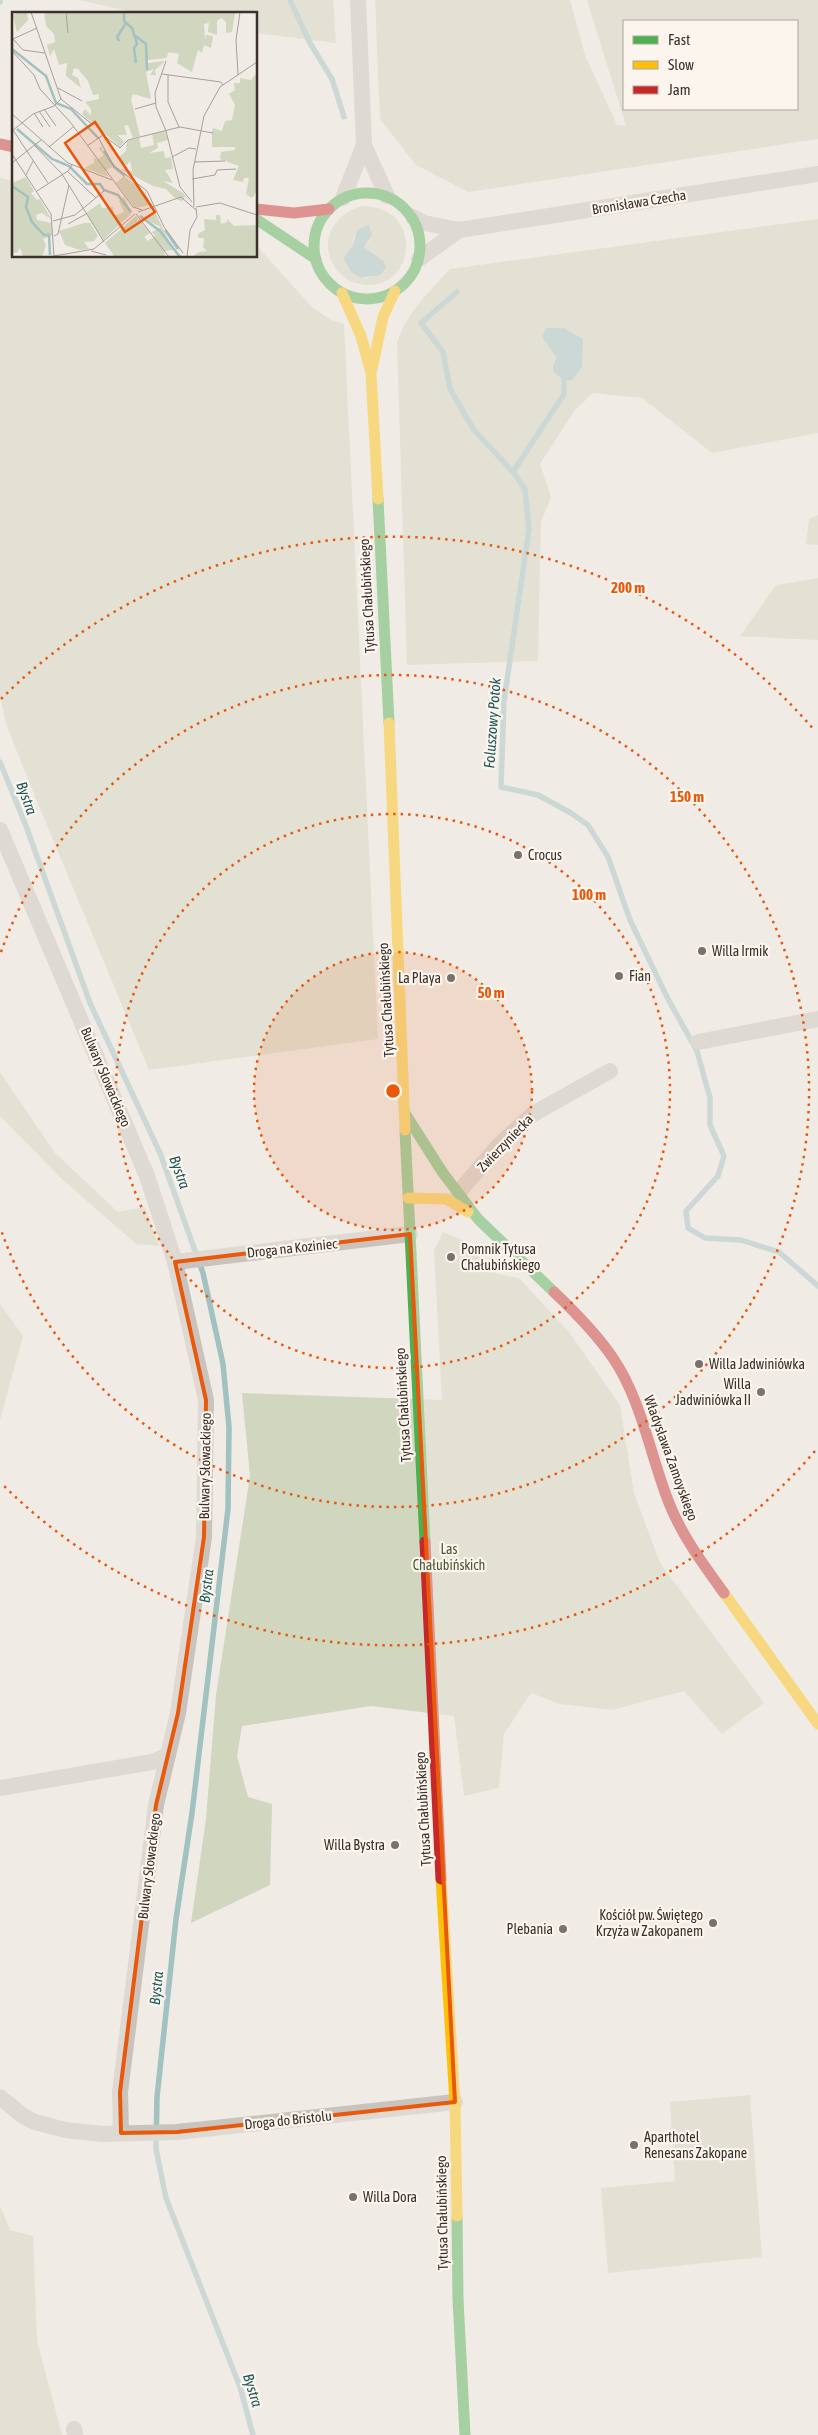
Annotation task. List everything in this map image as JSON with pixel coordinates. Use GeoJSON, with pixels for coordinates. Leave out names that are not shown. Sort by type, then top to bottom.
{"type":"FeatureCollection","features":[{"type":"Feature","properties":{"kind":"street"},"geometry":{"type":"LineString","coordinates":[[358,0],[364,145],[387,196]]}},
{"type":"Feature","properties":{"kind":"street"},"geometry":{"type":"LineString","coordinates":[[344,198],[364,145]]}},
{"type":"Feature","properties":{"kind":"street","name":"Bronisława Czecha"},"geometry":{"type":"LineString","coordinates":[[413,218],[424,223],[459,230],[818,174]]}},
{"type":"Feature","properties":{"kind":"street"},"geometry":{"type":"LineString","coordinates":[[365,192],[387,196],[404,206],[413,218],[420,238],[419,259],[410,278],[395,291],[381,297],[366,299],[342,293],[326,279],[316,260],[316,232],[322,217],[344,198],[365,192]]}},
{"type":"Feature","properties":{"kind":"street"},"geometry":{"type":"LineString","coordinates":[[258,208],[294,213],[329,209]]}},
{"type":"Feature","properties":{"kind":"street"},"geometry":{"type":"LineString","coordinates":[[258,221],[316,260]]}},
{"type":"Feature","properties":{"kind":"street","name":"Bronisława Czecha"},"geometry":{"type":"LineString","coordinates":[[419,259],[459,230]]}},
{"type":"Feature","properties":{"kind":"street","name":"Tytusa Chałubińskiego"},"geometry":{"type":"LineString","coordinates":[[371,373],[383,317],[395,291]]}},
{"type":"Feature","properties":{"kind":"street","name":"Tytusa Chałubińskiego"},"geometry":{"type":"LineString","coordinates":[[342,293],[361,336],[371,373],[441,1885],[455,2102],[458,2299],[465,2435]]}},
{"type":"Feature","properties":{"kind":"street","name":"Bulwary Słowackiego"},"geometry":{"type":"LineString","coordinates":[[0,830],[130,1132],[179,1262],[206,1400],[204,1537],[178,1713],[156,1805],[120,2092],[120,2133]]}},
{"type":"Feature","properties":{"kind":"street"},"geometry":{"type":"LineString","coordinates":[[698,1042],[818,1019]]}},
{"type":"Feature","properties":{"kind":"street","name":"Zwierzyniecka"},"geometry":{"type":"LineString","coordinates":[[458,1193],[499,1145],[532,1114],[610,1071]]}},
{"type":"Feature","properties":{"kind":"street","name":"Władysława Zamoyskiego"},"geometry":{"type":"LineString","coordinates":[[406,1115],[458,1193],[478,1219],[580,1317],[613,1358],[636,1402],[665,1492],[680,1529],[702,1564],[818,1724]]}},
{"type":"Feature","properties":{"kind":"street","name":"Władysława Zamoyskiego"},"geometry":{"type":"LineString","coordinates":[[408,1198],[446,1199],[478,1219]]}},
{"type":"Feature","properties":{"kind":"street","name":"Droga na Koziniec"},"geometry":{"type":"LineString","coordinates":[[179,1262],[224,1255],[410,1234]]}},
{"type":"Feature","properties":{"kind":"street"},"geometry":{"type":"LineString","coordinates":[[0,1788],[152,1762],[168,1755]]}},
{"type":"Feature","properties":{"kind":"street","name":"Droga do Bristolu"},"geometry":{"type":"LineString","coordinates":[[0,2097],[23,2116],[48,2126],[83,2133],[177,2132],[455,2102]]}},
{"type":"Feature","properties":{"kind":"highlighted area"},"geometry":{"type":"Polygon","coordinates":[[[410,1234],[455,2102],[177,2132],[121,2133],[120,2092],[156,1805],[178,1713],[204,1537],[206,1400],[175,1262],[410,1234]]]}},
{"type":"Feature","properties":{"kind":"green space"},"geometry":{"type":"Polygon","coordinates":[[[79,0],[333,0],[336,43],[258,33],[258,12],[133,12],[79,0]]]}},
{"type":"Feature","properties":{"kind":"green space"},"geometry":{"type":"Polygon","coordinates":[[[375,0],[570,0],[585,55],[617,125],[626,126],[587,0],[818,0],[818,139],[468,192],[416,165],[380,119],[375,0]]]}},
{"type":"Feature","properties":{"kind":"green space"},"geometry":{"type":"Polygon","coordinates":[[[0,178],[12,181],[12,258],[258,258],[258,247],[313,308],[331,320],[344,324],[378,1039],[149,1070],[7,727],[0,696],[0,178]]]}},
{"type":"Feature","properties":{"kind":"green space"},"geometry":{"type":"Polygon","coordinates":[[[362,206],[383,210],[397,220],[404,234],[406,249],[402,264],[393,276],[379,284],[360,284],[348,279],[335,268],[329,254],[329,236],[332,228],[345,214],[362,206]],[[354,235],[353,245],[343,258],[351,272],[360,278],[368,278],[383,272],[383,260],[364,247],[370,240],[354,235]]]}},
{"type":"Feature","properties":{"kind":"green space"},"geometry":{"type":"Polygon","coordinates":[[[818,219],[818,433],[712,453],[642,398],[593,393],[575,410],[540,464],[551,497],[541,522],[538,661],[407,665],[397,342],[407,321],[434,286],[450,269],[818,219]]]}},
{"type":"Feature","properties":{"kind":"green space"},"geometry":{"type":"Polygon","coordinates":[[[818,515],[818,545],[806,544],[809,519],[818,515]]]}},
{"type":"Feature","properties":{"kind":"green space"},"geometry":{"type":"Polygon","coordinates":[[[818,578],[818,640],[740,636],[776,585],[818,578]]]}},
{"type":"Feature","properties":{"kind":"green space"},"geometry":{"type":"Polygon","coordinates":[[[0,1072],[55,1153],[118,1212],[145,1207],[159,1246],[136,1244],[61,1178],[0,1116],[0,1072]]]}},
{"type":"Feature","properties":{"kind":"green space","name":"Las Chałubińskich"},"geometry":{"type":"Polygon","coordinates":[[[443,1232],[462,1240],[497,1274],[519,1278],[569,1332],[620,1405],[634,1493],[660,1563],[764,1703],[722,1734],[684,1691],[612,1710],[560,1704],[531,1693],[504,1734],[499,1788],[464,1796],[454,1716],[371,1706],[242,1726],[237,1756],[248,1797],[272,1804],[270,1885],[191,1923],[206,1819],[216,1695],[250,1476],[242,1393],[442,1400],[434,1251],[443,1232]]]}},
{"type":"Feature","properties":{"kind":"green space"},"geometry":{"type":"Polygon","coordinates":[[[0,1304],[23,1336],[0,1420],[0,1304]]]}},
{"type":"Feature","properties":{"kind":"green space"},"geometry":{"type":"Polygon","coordinates":[[[750,2095],[762,2257],[608,2273],[601,2188],[675,2181],[670,2102],[750,2095]]]}},
{"type":"Feature","properties":{"kind":"green space"},"geometry":{"type":"Polygon","coordinates":[[[0,2206],[10,2230],[33,2236],[37,2341],[62,2435],[0,2435],[0,2206]]]}},
{"type":"Feature","properties":{"kind":"water"},"geometry":{"type":"Polygon","coordinates":[[[369,225],[372,235],[364,247],[383,260],[386,268],[380,275],[360,278],[351,272],[343,258],[353,245],[357,230],[369,225]]]}},
{"type":"Feature","properties":{"kind":"water"},"geometry":{"type":"Polygon","coordinates":[[[546,328],[564,328],[583,339],[582,367],[572,380],[564,381],[553,371],[553,365],[557,358],[542,337],[546,328]]]}},
{"type":"Feature","properties":{"kind":"waterway","name":"Foluszowy Potok"},"geometry":{"type":"LineString","coordinates":[[290,0],[310,43],[332,79],[344,117]]}},
{"type":"Feature","properties":{"kind":"waterway","name":"Foluszowy Potok"},"geometry":{"type":"LineString","coordinates":[[457,292],[421,323],[443,352],[450,389],[474,430],[513,472],[525,489],[529,529],[504,701],[501,787],[538,795],[571,813],[588,825],[608,857],[630,920],[668,999],[697,1051],[710,1098],[710,1125],[724,1156],[718,1176],[686,1211],[688,1228],[705,1238],[741,1240],[779,1252],[818,1286]]}},
{"type":"Feature","properties":{"kind":"waterway"},"geometry":{"type":"LineString","coordinates":[[513,472],[564,394],[564,381]]}},
{"type":"Feature","properties":{"kind":"waterway","name":"Bystra"},"geometry":{"type":"LineString","coordinates":[[0,762],[26,826],[90,1003],[160,1153],[203,1273],[223,1364],[229,1427],[228,1509],[192,1813],[176,1919],[157,2097],[156,2149],[166,2198],[240,2387],[253,2435]]}},
{"type":"Feature","properties":{"kind":"traffic: fast"},"geometry":{"type":"LineString","coordinates":[[367,193],[387,197],[405,208],[416,226],[420,246],[416,266],[405,284],[387,295],[367,299],[347,295],[329,284],[318,266],[314,246],[318,226],[329,208],[347,197],[367,193]]}},
{"type":"Feature","properties":{"kind":"traffic: fast"},"geometry":{"type":"LineString","coordinates":[[258,220],[316,259]]}},
{"type":"Feature","properties":{"kind":"traffic: fast"},"geometry":{"type":"LineString","coordinates":[[378,499],[389,723]]}},
{"type":"Feature","properties":{"kind":"traffic: fast"},"geometry":{"type":"LineString","coordinates":[[406,1115],[443,1173],[478,1219],[554,1292]]}},
{"type":"Feature","properties":{"kind":"traffic: fast"},"geometry":{"type":"LineString","coordinates":[[405,1130],[425,1542]]}},
{"type":"Feature","properties":{"kind":"traffic: fast"},"geometry":{"type":"LineString","coordinates":[[457,2216],[458,2299],[465,2435]]}},
{"type":"Feature","properties":{"kind":"traffic: slow"},"geometry":{"type":"LineString","coordinates":[[372,369],[383,317],[395,291]]}},
{"type":"Feature","properties":{"kind":"traffic: slow"},"geometry":{"type":"LineString","coordinates":[[342,293],[361,336],[371,373],[378,499]]}},
{"type":"Feature","properties":{"kind":"traffic: slow"},"geometry":{"type":"LineString","coordinates":[[389,723],[405,1130]]}},
{"type":"Feature","properties":{"kind":"traffic: slow"},"geometry":{"type":"LineString","coordinates":[[408,1198],[446,1199],[468,1212]]}},
{"type":"Feature","properties":{"kind":"traffic: slow"},"geometry":{"type":"LineString","coordinates":[[724,1593],[818,1724]]}},
{"type":"Feature","properties":{"kind":"traffic: slow"},"geometry":{"type":"LineString","coordinates":[[441,1879],[455,2102],[457,2216]]}},
{"type":"Feature","properties":{"kind":"traffic: jam"},"geometry":{"type":"LineString","coordinates":[[0,144],[12,147]]}},
{"type":"Feature","properties":{"kind":"traffic: jam"},"geometry":{"type":"LineString","coordinates":[[258,209],[294,213],[329,209]]}},
{"type":"Feature","properties":{"kind":"traffic: jam"},"geometry":{"type":"LineString","coordinates":[[554,1292],[600,1340],[623,1375],[638,1410],[662,1485],[674,1515],[694,1550],[724,1593]]}},
{"type":"Feature","properties":{"kind":"traffic: jam"},"geometry":{"type":"LineString","coordinates":[[425,1542],[441,1879]]}},
{"type":"Feature","properties":{"kind":"place","name":"Crocus"},"geometry":{"type":"Point","coordinates":[518,855]}},
{"type":"Feature","properties":{"kind":"place","name":"Willa Irmik"},"geometry":{"type":"Point","coordinates":[702,951]}},
{"type":"Feature","properties":{"kind":"place","name":"Fian"},"geometry":{"type":"Point","coordinates":[619,976]}},
{"type":"Feature","properties":{"kind":"place","name":"La Playa"},"geometry":{"type":"Point","coordinates":[451,978]}},
{"type":"Feature","properties":{"kind":"place","name":"Pomnik Tytusa Chałubińskiego"},"geometry":{"type":"Point","coordinates":[451,1257]}},
{"type":"Feature","properties":{"kind":"place","name":"Willa Jadwiniówka"},"geometry":{"type":"Point","coordinates":[699,1364]}},
{"type":"Feature","properties":{"kind":"place","name":"Willa Jadwiniówka II"},"geometry":{"type":"Point","coordinates":[761,1392]}},
{"type":"Feature","properties":{"kind":"place","name":"Willa Bystra"},"geometry":{"type":"Point","coordinates":[395,1845]}},
{"type":"Feature","properties":{"kind":"place","name":"Kościół pw. Świętego Krzyża w Zakopanem"},"geometry":{"type":"Point","coordinates":[713,1923]}},
{"type":"Feature","properties":{"kind":"place","name":"Plebania"},"geometry":{"type":"Point","coordinates":[563,1929]}},
{"type":"Feature","properties":{"kind":"place","name":"Aparthotel Renesans Zakopane"},"geometry":{"type":"Point","coordinates":[634,2145]}},
{"type":"Feature","properties":{"kind":"place","name":"Willa Dora"},"geometry":{"type":"Point","coordinates":[353,2197]}}]}
